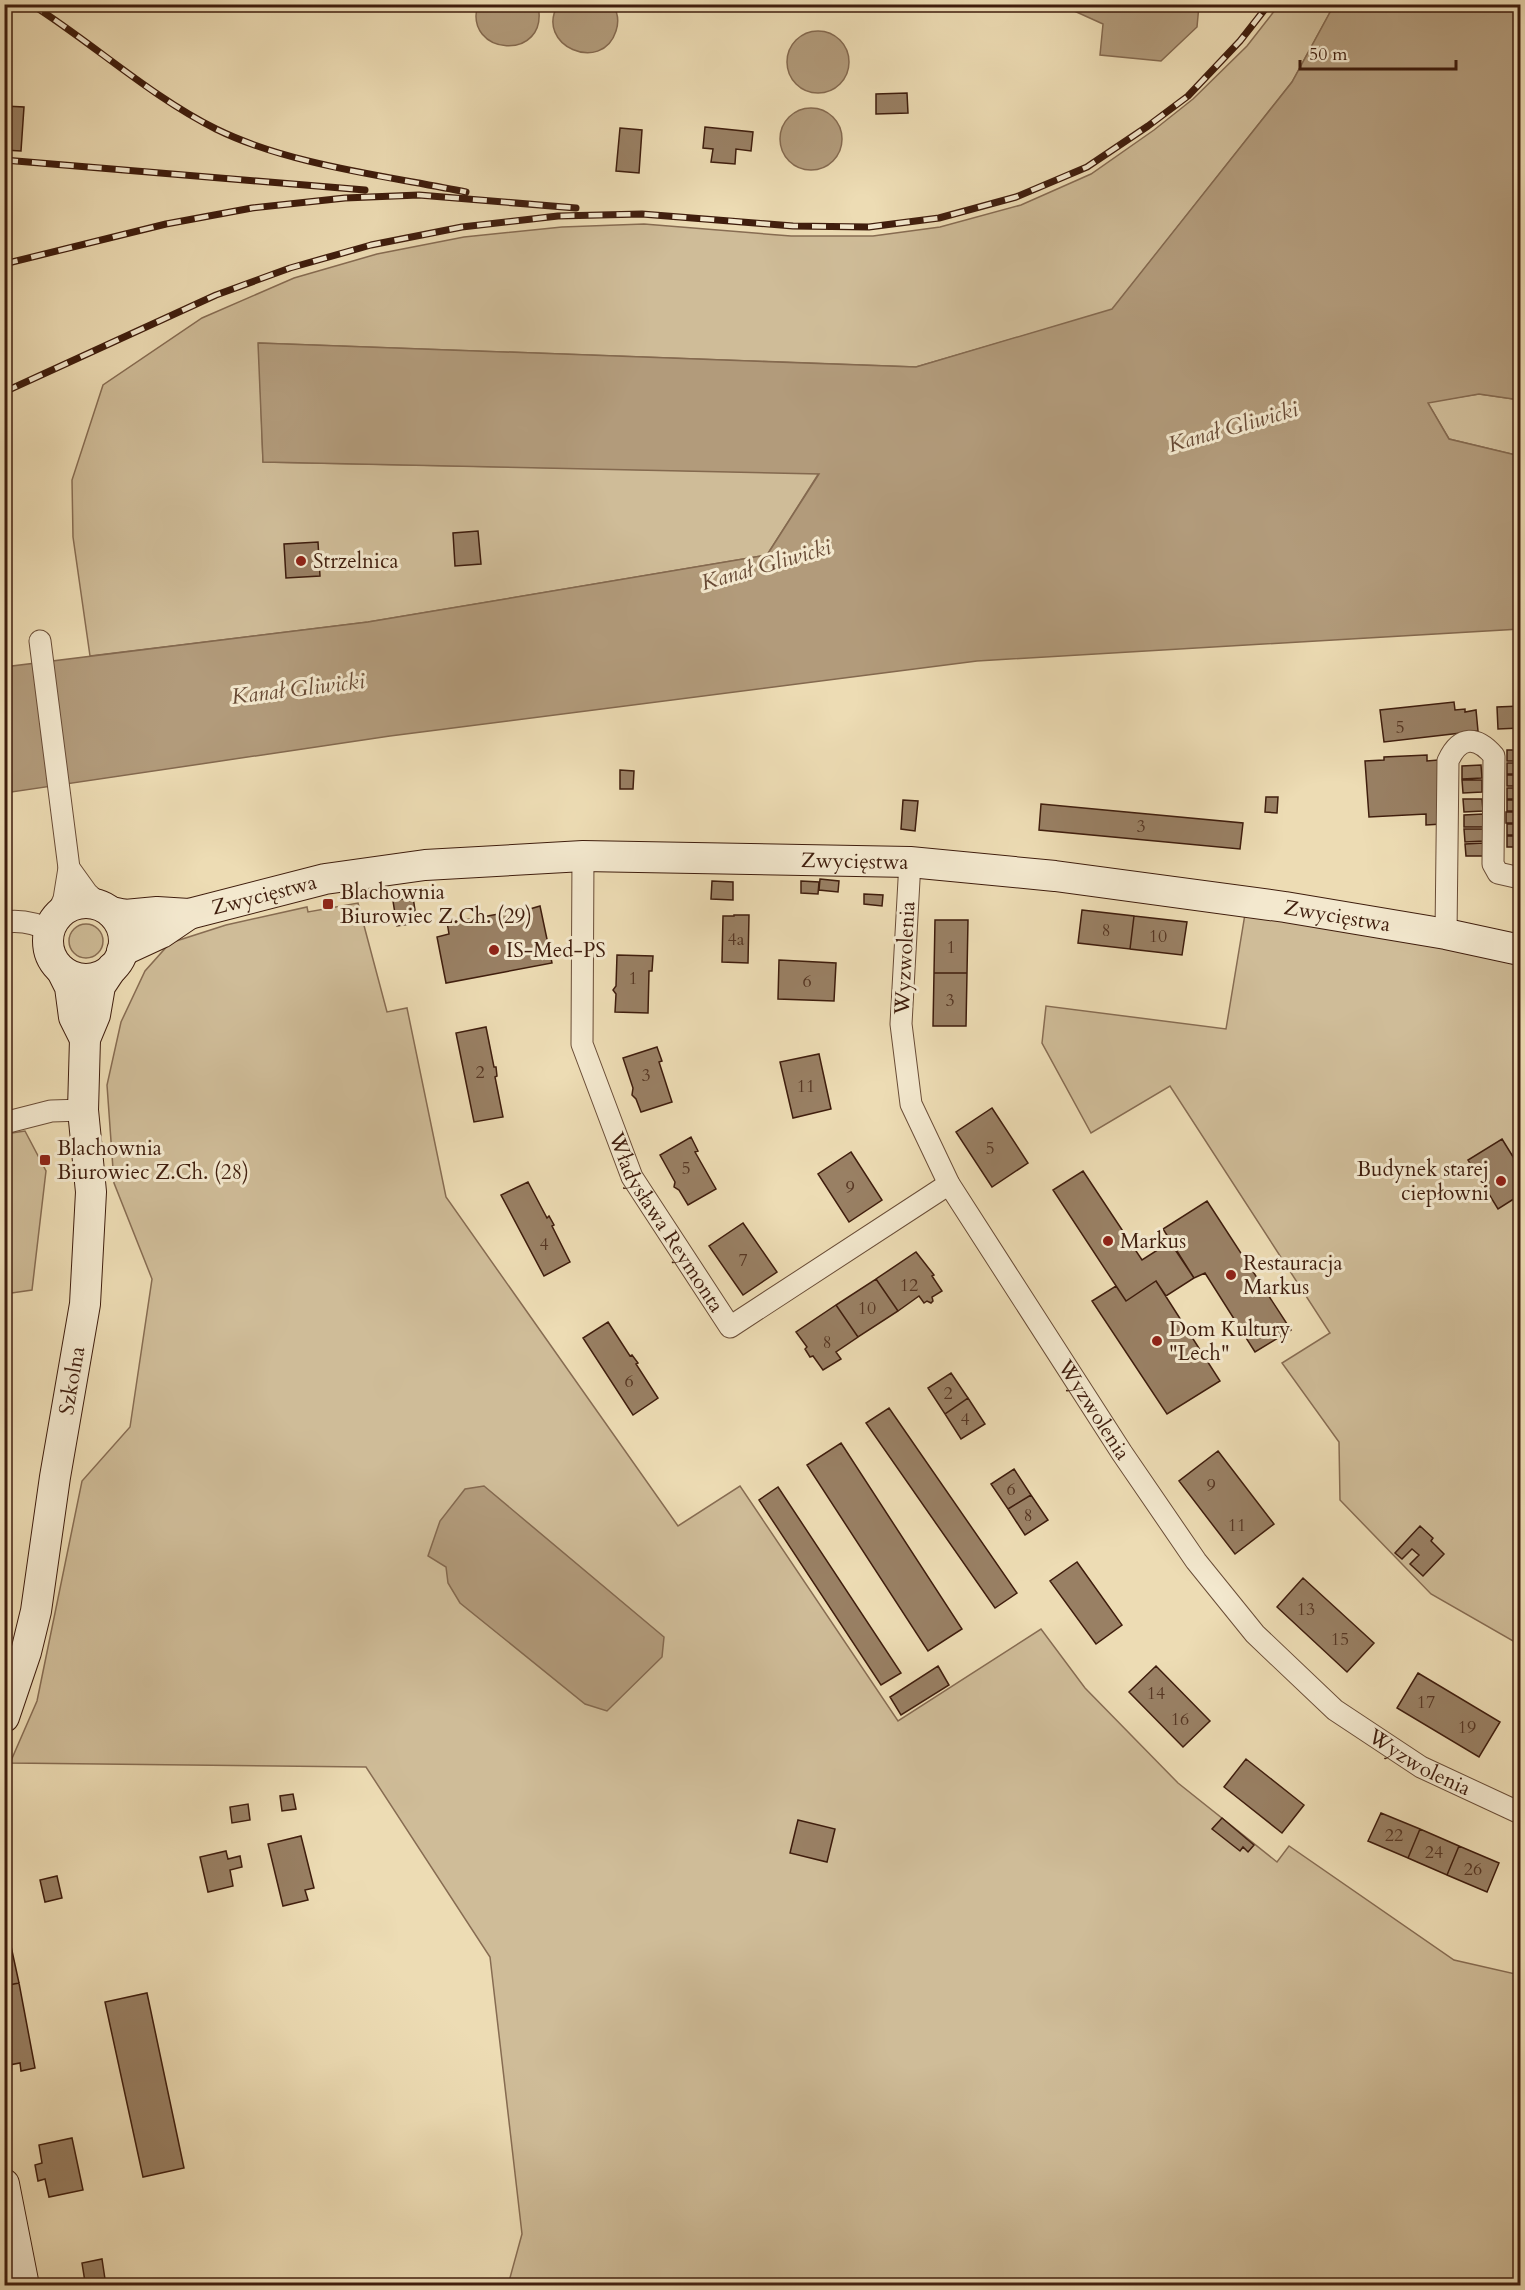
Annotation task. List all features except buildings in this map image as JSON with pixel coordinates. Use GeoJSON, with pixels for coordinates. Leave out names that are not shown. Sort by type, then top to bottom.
{"type":"FeatureCollection","features":[{"type":"Feature","properties":{"kind":"street"},"geometry":{"type":"LineString","coordinates":[[40,645],[69,868],[64,899],[52,925],[50,953],[62,970],[81,978],[92,978],[103,975],[117,960],[122,930],[118,921],[87,893],[69,868]]}},
{"type":"Feature","properties":{"kind":"street"},"geometry":{"type":"LineString","coordinates":[[1446,934],[1448,761],[1454,748],[1463,742],[1477,742],[1494,756],[1493,864],[1498,873],[1521,878]]}},
{"type":"Feature","properties":{"kind":"street","name":"Zwycięstwa"},"geometry":{"type":"LineString","coordinates":[[105,909],[125,915],[157,912],[189,914],[325,879],[425,865],[583,856],[910,862],[1055,876],[1276,905],[1446,934],[1521,950]]}},
{"type":"Feature","properties":{"kind":"street","name":"Władysława Reymonta"},"geometry":{"type":"LineString","coordinates":[[583,856],[582,1044],[632,1177],[730,1327],[949,1184]]}},
{"type":"Feature","properties":{"kind":"street","name":"Wyzwolenia"},"geometry":{"type":"LineString","coordinates":[[910,862],[901,1024],[911,1104],[949,1184],[1122,1453],[1183,1542],[1255,1634],[1335,1710],[1421,1767],[1521,1813]]}},
{"type":"Feature","properties":{"kind":"street"},"geometry":{"type":"LineString","coordinates":[[4,922],[20,920],[41,926],[52,925],[63,910],[75,905],[87,903],[105,909]]}},
{"type":"Feature","properties":{"kind":"street","name":"Zwycięstwa"},"geometry":{"type":"LineString","coordinates":[[117,960],[189,914]]}},
{"type":"Feature","properties":{"kind":"street","name":"Szkolna"},"geometry":{"type":"LineString","coordinates":[[4,1717],[26,1652],[36,1611],[55,1477],[85,1304],[91,1192],[83,1110],[85,1039],[95,1016],[100,986],[117,960]]}},
{"type":"Feature","properties":{"kind":"street","name":"Szkolna"},"geometry":{"type":"LineString","coordinates":[[62,970],[70,987],[74,1017],[85,1039]]}},
{"type":"Feature","properties":{"kind":"street"},"geometry":{"type":"LineString","coordinates":[[4,1124],[51,1112],[83,1110]]}},
{"type":"Feature","properties":{"kind":"street"},"geometry":{"type":"LineString","coordinates":[[4,2184],[24,2286]]}},
{"type":"Feature","properties":{"kind":"shaded area"},"geometry":{"type":"Polygon","coordinates":[[[1279,5],[1334,5],[1292,82],[1112,310],[916,367],[259,343],[263,462],[819,473],[767,555],[368,622],[90,656],[73,537],[72,480],[103,385],[202,318],[294,278],[377,254],[464,237],[562,227],[644,224],[791,236],[873,236],[940,227],[1021,205],[1091,174],[1154,130],[1193,99],[1247,46],[1279,5]]]}},
{"type":"Feature","properties":{"kind":"shaded area"},"geometry":{"type":"Polygon","coordinates":[[[1479,394],[1520,400],[1520,456],[1449,439],[1427,402],[1479,394]]]}},
{"type":"Feature","properties":{"kind":"shaded area"},"geometry":{"type":"Polygon","coordinates":[[[1247,902],[1520,950],[1520,1645],[1431,1594],[1340,1500],[1339,1442],[1282,1363],[1330,1333],[1170,1086],[1091,1133],[1042,1043],[1046,1006],[1226,1029],[1247,902]]]}},
{"type":"Feature","properties":{"kind":"shaded area"},"geometry":{"type":"Polygon","coordinates":[[[358,903],[387,1012],[407,1008],[446,1197],[678,1526],[740,1486],[898,1721],[1041,1629],[1085,1688],[1178,1783],[1277,1862],[1289,1846],[1454,1960],[1520,1975],[1520,2285],[508,2285],[522,2234],[490,1957],[366,1767],[10,1763],[37,1701],[82,1481],[130,1427],[152,1279],[114,1183],[107,1085],[121,1022],[145,971],[170,943],[226,925],[307,907],[308,912],[358,903]]]}},
{"type":"Feature","properties":{"kind":"shaded area"},"geometry":{"type":"Polygon","coordinates":[[[86,924],[98,929],[103,941],[98,953],[86,958],[74,953],[69,941],[74,929],[86,924]]]}},
{"type":"Feature","properties":{"kind":"shaded area"},"geometry":{"type":"Polygon","coordinates":[[[25,1131],[46,1171],[32,1290],[5,1294],[5,1134],[25,1131]]]}},
{"type":"Feature","properties":{"kind":"water"},"geometry":{"type":"Polygon","coordinates":[[[478,4],[538,5],[538,24],[531,37],[520,44],[506,46],[493,42],[482,34],[476,21],[478,4]]]}},
{"type":"Feature","properties":{"kind":"water"},"geometry":{"type":"Polygon","coordinates":[[[558,5],[613,5],[618,18],[616,31],[609,44],[598,51],[585,53],[573,49],[562,42],[555,32],[553,19],[558,5]]]}},
{"type":"Feature","properties":{"kind":"water"},"geometry":{"type":"Polygon","coordinates":[[[1061,5],[1199,5],[1197,27],[1161,61],[1100,55],[1103,24],[1061,5]]]}},
{"type":"Feature","properties":{"kind":"water","name":"Kanał Gliwicki"},"geometry":{"type":"Polygon","coordinates":[[[1334,5],[1520,5],[1520,400],[1479,394],[1428,403],[1449,439],[1520,456],[1520,629],[977,661],[390,736],[5,793],[4,667],[368,622],[767,555],[819,474],[263,462],[258,343],[916,367],[1112,309],[1292,82],[1334,5]]]}},
{"type":"Feature","properties":{"kind":"water"},"geometry":{"type":"Polygon","coordinates":[[[818,31],[830,33],[840,40],[847,50],[849,62],[847,74],[840,84],[830,91],[818,93],[806,91],[796,84],[789,74],[787,62],[789,50],[796,40],[806,33],[818,31]]]}},
{"type":"Feature","properties":{"kind":"water"},"geometry":{"type":"Polygon","coordinates":[[[811,108],[823,110],[833,117],[840,127],[842,139],[840,151],[833,161],[823,168],[811,170],[799,168],[789,161],[782,151],[780,139],[782,127],[789,117],[799,110],[811,108]]]}},
{"type":"Feature","properties":{"kind":"water"},"geometry":{"type":"Polygon","coordinates":[[[484,1486],[664,1637],[662,1657],[607,1711],[585,1704],[460,1603],[448,1583],[446,1567],[428,1556],[440,1521],[465,1489],[484,1486]]]}},
{"type":"Feature","properties":{"kind":"railway"},"geometry":{"type":"LineString","coordinates":[[31,4],[168,101],[216,129],[244,141],[306,161],[466,192]]}},
{"type":"Feature","properties":{"kind":"railway"},"geometry":{"type":"LineString","coordinates":[[4,392],[216,295],[290,268],[371,245],[462,227],[558,216],[642,214],[793,226],[869,227],[939,218],[1016,197],[1087,167],[1188,96],[1240,41],[1269,4]]}},
{"type":"Feature","properties":{"kind":"railway"},"geometry":{"type":"LineString","coordinates":[[4,160],[365,190]]}},
{"type":"Feature","properties":{"kind":"railway"},"geometry":{"type":"LineString","coordinates":[[4,264],[166,224],[252,208],[345,198],[419,195],[576,208]]}},
{"type":"Feature","properties":{"kind":"place","name":"Strzelnica"},"geometry":{"type":"Point","coordinates":[301,561]}},
{"type":"Feature","properties":{"kind":"place","name":"Blachownia Biurowiec Z.Ch. (29)"},"geometry":{"type":"Point","coordinates":[328,904]}},
{"type":"Feature","properties":{"kind":"place","name":"IS-Med-PS"},"geometry":{"type":"Point","coordinates":[494,950]}},
{"type":"Feature","properties":{"kind":"place","name":"Blachownia Biurowiec Z.Ch. (28)"},"geometry":{"type":"Point","coordinates":[45,1160]}},
{"type":"Feature","properties":{"kind":"place","name":"Budynek starej ciepłowni"},"geometry":{"type":"Point","coordinates":[1501,1181]}},
{"type":"Feature","properties":{"kind":"place","name":"Markus"},"geometry":{"type":"Point","coordinates":[1108,1241]}},
{"type":"Feature","properties":{"kind":"place","name":"Restauracja Markus"},"geometry":{"type":"Point","coordinates":[1231,1275]}},
{"type":"Feature","properties":{"kind":"place","name":"Dom Kultury \"Lech\""},"geometry":{"type":"Point","coordinates":[1157,1341]}}]}
